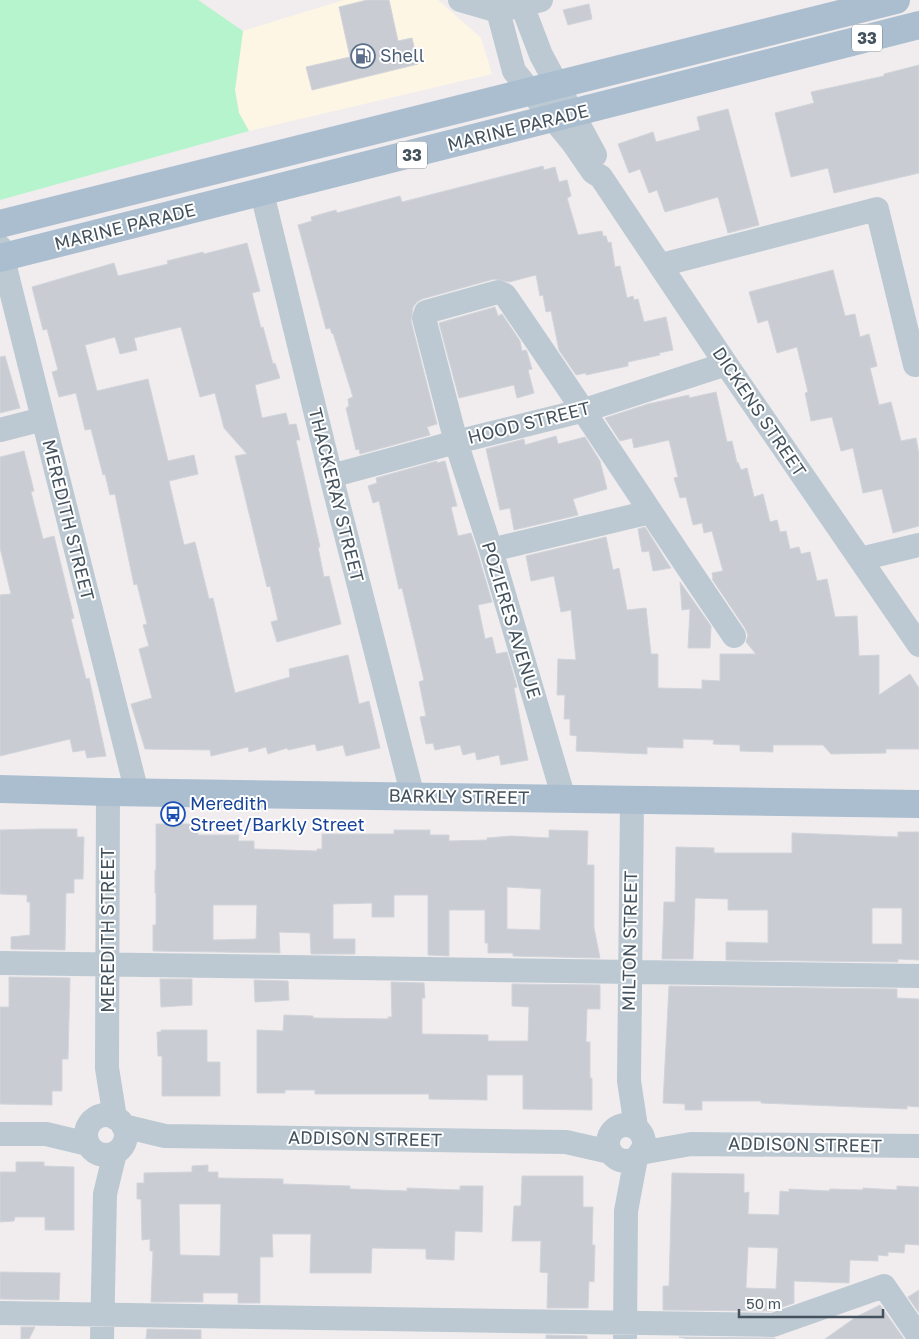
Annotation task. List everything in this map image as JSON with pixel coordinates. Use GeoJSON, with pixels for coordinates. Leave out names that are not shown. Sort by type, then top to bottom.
{"type":"FeatureCollection","features":[{"type":"Feature","properties":{"kind":"main road","name":"MARINE PARADE"},"geometry":{"type":"LineString","coordinates":[[0,224],[896,0]]}},
{"type":"Feature","properties":{"kind":"main road","name":"MARINE PARADE"},"geometry":{"type":"LineString","coordinates":[[1,254],[262,192],[919,25]]}},
{"type":"Feature","properties":{"kind":"main road","name":"BARKLY STREET"},"geometry":{"type":"LineString","coordinates":[[0,789],[137,793],[919,804]]}},
{"type":"Feature","properties":{"kind":"street"},"geometry":{"type":"LineString","coordinates":[[460,0],[498,10],[528,2]]}},
{"type":"Feature","properties":{"kind":"street","name":"DICKENS STREET"},"geometry":{"type":"LineString","coordinates":[[528,2],[543,58],[558,85],[563,116]]}},
{"type":"Feature","properties":{"kind":"street","name":"DICKENS STREET"},"geometry":{"type":"LineString","coordinates":[[498,10],[514,71],[531,92],[563,116],[580,142],[601,166],[602,177],[726,364],[919,645]]}},
{"type":"Feature","properties":{"kind":"street","name":"THACKERAY STREET"},"geometry":{"type":"LineString","coordinates":[[262,192],[331,476],[413,797]]}},
{"type":"Feature","properties":{"kind":"street"},"geometry":{"type":"LineString","coordinates":[[661,265],[877,209],[918,367]]}},
{"type":"Feature","properties":{"kind":"street","name":"MEREDITH STREET"},"geometry":{"type":"LineString","coordinates":[[1,254],[137,793]]}},
{"type":"Feature","properties":{"kind":"street","name":"POZIERES AVENUE"},"geometry":{"type":"LineString","coordinates":[[564,799],[491,550],[456,442],[424,318],[426,312],[498,292],[506,295],[585,410]]}},
{"type":"Feature","properties":{"kind":"street","name":"HOOD STREET"},"geometry":{"type":"LineString","coordinates":[[331,476],[585,410],[726,364]]}},
{"type":"Feature","properties":{"kind":"street"},"geometry":{"type":"LineString","coordinates":[[585,410],[650,512],[734,636]]}},
{"type":"Feature","properties":{"kind":"street"},"geometry":{"type":"LineString","coordinates":[[0,430],[43,419]]}},
{"type":"Feature","properties":{"kind":"street"},"geometry":{"type":"LineString","coordinates":[[491,550],[650,512]]}},
{"type":"Feature","properties":{"kind":"street"},"geometry":{"type":"LineString","coordinates":[[860,559],[919,545]]}},
{"type":"Feature","properties":{"kind":"street","name":"MEREDITH STREET"},"geometry":{"type":"LineString","coordinates":[[102,1339],[107,1068],[108,792]]}},
{"type":"Feature","properties":{"kind":"street","name":"MILTON STREET"},"geometry":{"type":"LineString","coordinates":[[625,1331],[632,800]]}},
{"type":"Feature","properties":{"kind":"street"},"geometry":{"type":"LineString","coordinates":[[0,963],[919,976]]}},
{"type":"Feature","properties":{"kind":"street","name":"ADDISON STREET"},"geometry":{"type":"LineString","coordinates":[[0,1134],[919,1146]]}},
{"type":"Feature","properties":{"kind":"street"},"geometry":{"type":"LineString","coordinates":[[0,1313],[102,1314],[625,1331],[773,1325],[884,1286],[919,1338]]}},
{"type":"Feature","properties":{"kind":"shaded area","name":"Shell"},"geometry":{"type":"Polygon","coordinates":[[[344,0],[438,0],[481,38],[492,74],[249,131],[239,114],[235,90],[243,31],[344,0]]]}},
{"type":"Feature","properties":{"kind":"green space"},"geometry":{"type":"Polygon","coordinates":[[[0,0],[198,0],[243,31],[235,90],[239,113],[249,131],[0,200],[0,0]]]}},
{"type":"Feature","properties":{"kind":"building"},"geometry":{"type":"Polygon","coordinates":[[[367,0],[389,0],[398,41],[412,38],[418,64],[312,90],[306,67],[350,57],[339,7],[367,0]]]}},
{"type":"Feature","properties":{"kind":"building"},"geometry":{"type":"Polygon","coordinates":[[[589,4],[592,19],[568,25],[563,10],[589,4]]]}},
{"type":"Feature","properties":{"kind":"building"},"geometry":{"type":"Polygon","coordinates":[[[919,65],[919,173],[834,193],[828,168],[791,177],[775,113],[814,103],[811,92],[884,76],[884,74],[919,65]]]}},
{"type":"Feature","properties":{"kind":"building"},"geometry":{"type":"Polygon","coordinates":[[[728,109],[759,225],[728,233],[718,197],[665,212],[657,190],[649,193],[640,169],[629,173],[618,144],[653,132],[656,142],[700,130],[697,117],[728,109]]]}},
{"type":"Feature","properties":{"kind":"building"},"geometry":{"type":"Polygon","coordinates":[[[543,166],[544,170],[555,167],[559,182],[567,180],[571,196],[567,198],[578,235],[602,231],[608,243],[611,242],[615,267],[620,266],[627,298],[633,296],[634,300],[638,299],[644,322],[666,317],[673,350],[628,362],[628,366],[586,375],[586,373],[576,375],[559,350],[551,311],[546,312],[543,295],[540,296],[536,275],[509,282],[494,279],[422,299],[413,307],[411,321],[437,424],[427,427],[430,435],[360,454],[359,449],[356,450],[346,408],[349,406],[348,399],[353,397],[333,333],[330,328],[326,329],[298,225],[312,221],[311,217],[336,210],[337,213],[400,196],[402,202],[543,166]]]}},
{"type":"Feature","properties":{"kind":"building"},"geometry":{"type":"Polygon","coordinates":[[[247,243],[260,291],[252,293],[261,328],[263,327],[273,364],[275,363],[280,378],[255,385],[262,418],[286,413],[289,425],[296,424],[300,440],[296,440],[320,547],[318,547],[324,577],[329,576],[341,624],[277,642],[271,622],[278,620],[270,586],[267,587],[235,456],[247,454],[224,428],[215,393],[200,397],[181,327],[134,338],[137,350],[120,354],[115,337],[85,345],[97,391],[148,379],[168,461],[194,455],[198,474],[169,481],[184,545],[195,542],[209,599],[213,598],[235,693],[290,677],[289,669],[348,655],[359,704],[369,701],[380,748],[346,756],[343,745],[317,751],[315,744],[288,750],[287,748],[268,754],[266,747],[249,752],[248,747],[211,756],[210,750],[145,749],[131,704],[152,698],[139,649],[149,646],[143,625],[147,624],[137,584],[134,585],[115,494],[110,495],[91,429],[85,430],[76,393],[59,397],[52,372],[58,370],[47,329],[43,330],[32,287],[114,263],[118,276],[168,264],[167,261],[247,243]]]}},
{"type":"Feature","properties":{"kind":"building"},"geometry":{"type":"Polygon","coordinates":[[[833,270],[845,316],[855,314],[860,337],[869,334],[877,366],[870,368],[879,405],[891,402],[901,441],[916,438],[919,454],[919,526],[893,533],[882,489],[863,493],[853,448],[841,451],[832,417],[811,421],[805,393],[808,392],[797,347],[777,353],[768,320],[758,323],[749,292],[833,270]]]}},
{"type":"Feature","properties":{"kind":"building"},"geometry":{"type":"Polygon","coordinates":[[[495,307],[498,316],[502,314],[520,341],[522,351],[526,350],[527,352],[532,369],[528,370],[534,393],[517,398],[514,385],[459,398],[439,323],[495,307]]]}},
{"type":"Feature","properties":{"kind":"building"},"geometry":{"type":"Polygon","coordinates":[[[5,356],[20,408],[0,413],[0,357],[5,356]]]}},
{"type":"Feature","properties":{"kind":"building"},"geometry":{"type":"Polygon","coordinates":[[[716,392],[727,442],[732,441],[737,463],[741,470],[747,468],[754,497],[763,494],[770,522],[777,520],[780,532],[786,531],[790,549],[799,547],[801,554],[810,552],[817,581],[827,579],[835,617],[857,616],[859,656],[879,655],[879,695],[910,674],[919,688],[919,749],[886,749],[886,753],[831,754],[823,745],[773,745],[773,752],[740,751],[740,745],[713,744],[714,740],[683,739],[683,748],[647,747],[647,754],[576,751],[577,736],[570,735],[570,719],[564,719],[565,695],[557,695],[558,659],[576,660],[571,610],[561,612],[554,576],[531,581],[526,556],[606,537],[613,570],[619,568],[627,610],[646,608],[651,654],[658,654],[658,688],[702,689],[702,680],[720,681],[720,654],[756,654],[746,642],[748,635],[745,628],[712,579],[712,573],[723,571],[712,531],[704,533],[702,523],[693,525],[686,497],[680,498],[674,478],[678,477],[669,440],[634,448],[632,438],[620,441],[605,418],[648,404],[689,395],[689,398],[716,392]]]}},
{"type":"Feature","properties":{"kind":"building"},"geometry":{"type":"Polygon","coordinates":[[[556,436],[558,444],[585,437],[600,461],[607,489],[573,499],[578,515],[514,530],[510,508],[500,510],[486,449],[524,439],[525,445],[556,436]]]}},
{"type":"Feature","properties":{"kind":"building"},"geometry":{"type":"Polygon","coordinates":[[[24,451],[34,491],[31,492],[43,539],[54,536],[74,618],[71,619],[86,679],[89,678],[106,756],[87,758],[85,750],[73,752],[70,739],[0,756],[0,595],[11,594],[0,548],[0,457],[24,451]]]}},
{"type":"Feature","properties":{"kind":"building"},"geometry":{"type":"Polygon","coordinates":[[[437,461],[437,463],[445,461],[457,506],[451,507],[458,536],[471,533],[478,554],[492,602],[478,605],[485,639],[492,637],[496,654],[507,652],[517,687],[514,688],[528,760],[501,765],[499,755],[477,760],[475,752],[463,755],[460,745],[435,750],[433,743],[426,744],[420,717],[426,716],[419,682],[424,680],[402,588],[399,589],[379,501],[373,503],[368,486],[377,483],[376,478],[437,461]]]}},
{"type":"Feature","properties":{"kind":"building"},"geometry":{"type":"Polygon","coordinates":[[[645,527],[671,568],[653,571],[649,551],[642,552],[638,529],[645,527]]]}},
{"type":"Feature","properties":{"kind":"building"},"geometry":{"type":"Polygon","coordinates":[[[680,582],[711,626],[710,648],[688,648],[690,609],[682,610],[680,582]]]}},
{"type":"Feature","properties":{"kind":"building"},"geometry":{"type":"Polygon","coordinates":[[[156,824],[198,824],[198,835],[239,835],[238,841],[254,841],[254,849],[317,851],[317,849],[322,849],[322,834],[394,834],[394,830],[430,830],[430,835],[449,835],[449,841],[487,840],[487,838],[511,836],[549,838],[549,830],[588,831],[587,865],[594,865],[594,928],[600,958],[513,956],[513,953],[488,953],[488,943],[485,943],[485,910],[449,910],[449,956],[428,955],[428,895],[394,895],[394,917],[372,917],[372,903],[333,904],[333,939],[355,939],[355,954],[311,954],[310,933],[279,932],[280,953],[153,951],[153,925],[156,925],[156,824]],[[507,887],[507,929],[540,930],[541,889],[507,887]],[[213,905],[213,940],[256,939],[257,905],[213,905]]]}},
{"type":"Feature","properties":{"kind":"building"},"geometry":{"type":"Polygon","coordinates":[[[77,829],[77,837],[84,837],[83,879],[74,879],[74,893],[66,893],[65,950],[11,949],[11,937],[30,935],[30,902],[27,902],[27,895],[0,894],[0,830],[77,829]]]}},
{"type":"Feature","properties":{"kind":"building"},"geometry":{"type":"Polygon","coordinates":[[[898,832],[919,832],[919,960],[898,959],[898,962],[726,960],[726,942],[768,943],[768,910],[728,910],[728,899],[695,898],[693,959],[662,959],[664,902],[675,902],[676,847],[714,848],[714,853],[792,853],[792,833],[898,837],[898,832]],[[872,908],[872,944],[902,944],[902,908],[872,908]]]}},
{"type":"Feature","properties":{"kind":"building"},"geometry":{"type":"Polygon","coordinates":[[[9,977],[70,978],[68,1059],[62,1059],[62,1091],[52,1091],[52,1105],[0,1104],[0,1007],[9,1007],[9,977]]]}},
{"type":"Feature","properties":{"kind":"building"},"geometry":{"type":"Polygon","coordinates":[[[160,979],[192,979],[192,1005],[161,1007],[160,979]]]}},
{"type":"Feature","properties":{"kind":"building"},"geometry":{"type":"Polygon","coordinates":[[[254,980],[288,981],[289,1000],[255,1002],[254,980]]]}},
{"type":"Feature","properties":{"kind":"building"},"geometry":{"type":"Polygon","coordinates":[[[391,982],[424,983],[425,998],[422,998],[422,1034],[488,1035],[488,1041],[528,1041],[529,1007],[512,1006],[512,984],[600,985],[600,1009],[587,1009],[586,1042],[590,1042],[592,1110],[523,1109],[523,1075],[487,1075],[487,1100],[429,1099],[429,1094],[315,1094],[315,1090],[285,1090],[285,1093],[257,1093],[257,1030],[283,1031],[284,1015],[313,1016],[313,1018],[388,1019],[388,1017],[392,1017],[391,982]]]}},
{"type":"Feature","properties":{"kind":"building"},"geometry":{"type":"Polygon","coordinates":[[[669,986],[897,989],[897,998],[919,999],[919,1107],[907,1106],[907,1109],[761,1103],[761,1101],[702,1101],[702,1110],[685,1110],[685,1104],[663,1103],[669,986]]]}},
{"type":"Feature","properties":{"kind":"building"},"geometry":{"type":"Polygon","coordinates":[[[161,1030],[207,1030],[207,1062],[220,1062],[220,1096],[162,1096],[162,1056],[158,1056],[157,1032],[161,1032],[161,1030]]]}},
{"type":"Feature","properties":{"kind":"building"},"geometry":{"type":"Polygon","coordinates":[[[16,1162],[44,1162],[44,1166],[74,1167],[74,1230],[45,1230],[45,1217],[15,1217],[14,1221],[0,1222],[0,1172],[16,1172],[16,1162]]]}},
{"type":"Feature","properties":{"kind":"building"},"geometry":{"type":"Polygon","coordinates":[[[208,1165],[208,1172],[218,1172],[218,1178],[283,1179],[283,1184],[350,1186],[350,1189],[407,1191],[407,1188],[460,1190],[460,1186],[483,1186],[482,1232],[455,1231],[454,1260],[426,1259],[426,1249],[372,1248],[371,1273],[310,1273],[311,1234],[272,1234],[273,1257],[260,1257],[260,1303],[238,1303],[238,1293],[203,1293],[203,1302],[151,1302],[153,1251],[150,1251],[150,1239],[142,1240],[141,1199],[137,1199],[137,1183],[144,1183],[144,1173],[192,1172],[192,1166],[208,1165]],[[179,1204],[180,1255],[220,1256],[221,1204],[179,1204]]]}},
{"type":"Feature","properties":{"kind":"building"},"geometry":{"type":"Polygon","coordinates":[[[672,1173],[744,1174],[744,1193],[749,1192],[748,1214],[779,1215],[780,1191],[789,1192],[789,1189],[829,1191],[830,1189],[863,1190],[863,1188],[897,1190],[897,1186],[919,1187],[919,1245],[905,1244],[904,1253],[888,1252],[888,1256],[878,1255],[878,1261],[850,1260],[849,1283],[794,1281],[794,1303],[771,1311],[663,1310],[663,1286],[669,1286],[672,1173]],[[748,1247],[746,1288],[776,1289],[778,1248],[748,1247]]]}},
{"type":"Feature","properties":{"kind":"building"},"geometry":{"type":"Polygon","coordinates":[[[522,1176],[583,1176],[583,1207],[593,1207],[592,1245],[595,1245],[594,1282],[589,1281],[588,1308],[547,1308],[548,1273],[540,1272],[541,1241],[512,1241],[514,1206],[521,1206],[522,1176]]]}},
{"type":"Feature","properties":{"kind":"building"},"geometry":{"type":"Polygon","coordinates":[[[0,1272],[60,1273],[59,1300],[0,1299],[0,1272]]]}},
{"type":"Feature","properties":{"kind":"building"},"geometry":{"type":"Polygon","coordinates":[[[919,1290],[919,1313],[908,1297],[919,1290]]]}},
{"type":"Feature","properties":{"kind":"building"},"geometry":{"type":"Polygon","coordinates":[[[880,1305],[904,1339],[825,1339],[856,1317],[880,1305]]]}},
{"type":"Feature","properties":{"kind":"building"},"geometry":{"type":"Polygon","coordinates":[[[21,1327],[35,1327],[29,1339],[21,1339],[21,1327]]]}},
{"type":"Feature","properties":{"kind":"building"},"geometry":{"type":"Polygon","coordinates":[[[147,1329],[201,1330],[201,1339],[146,1339],[147,1329]]]}},
{"type":"Feature","properties":{"kind":"building"},"geometry":{"type":"Polygon","coordinates":[[[546,1335],[587,1336],[587,1339],[546,1339],[546,1335]]]}},
{"type":"Feature","properties":{"kind":"building"},"geometry":{"type":"Polygon","coordinates":[[[679,1337],[775,1338],[775,1339],[688,1339],[679,1337]]]}},
{"type":"Feature","properties":{"kind":"place","name":"Shell"},"geometry":{"type":"Point","coordinates":[363,56]}},
{"type":"Feature","properties":{"kind":"place","name":"Meredith Street/Barkly Street"},"geometry":{"type":"Point","coordinates":[173,814]}}]}
